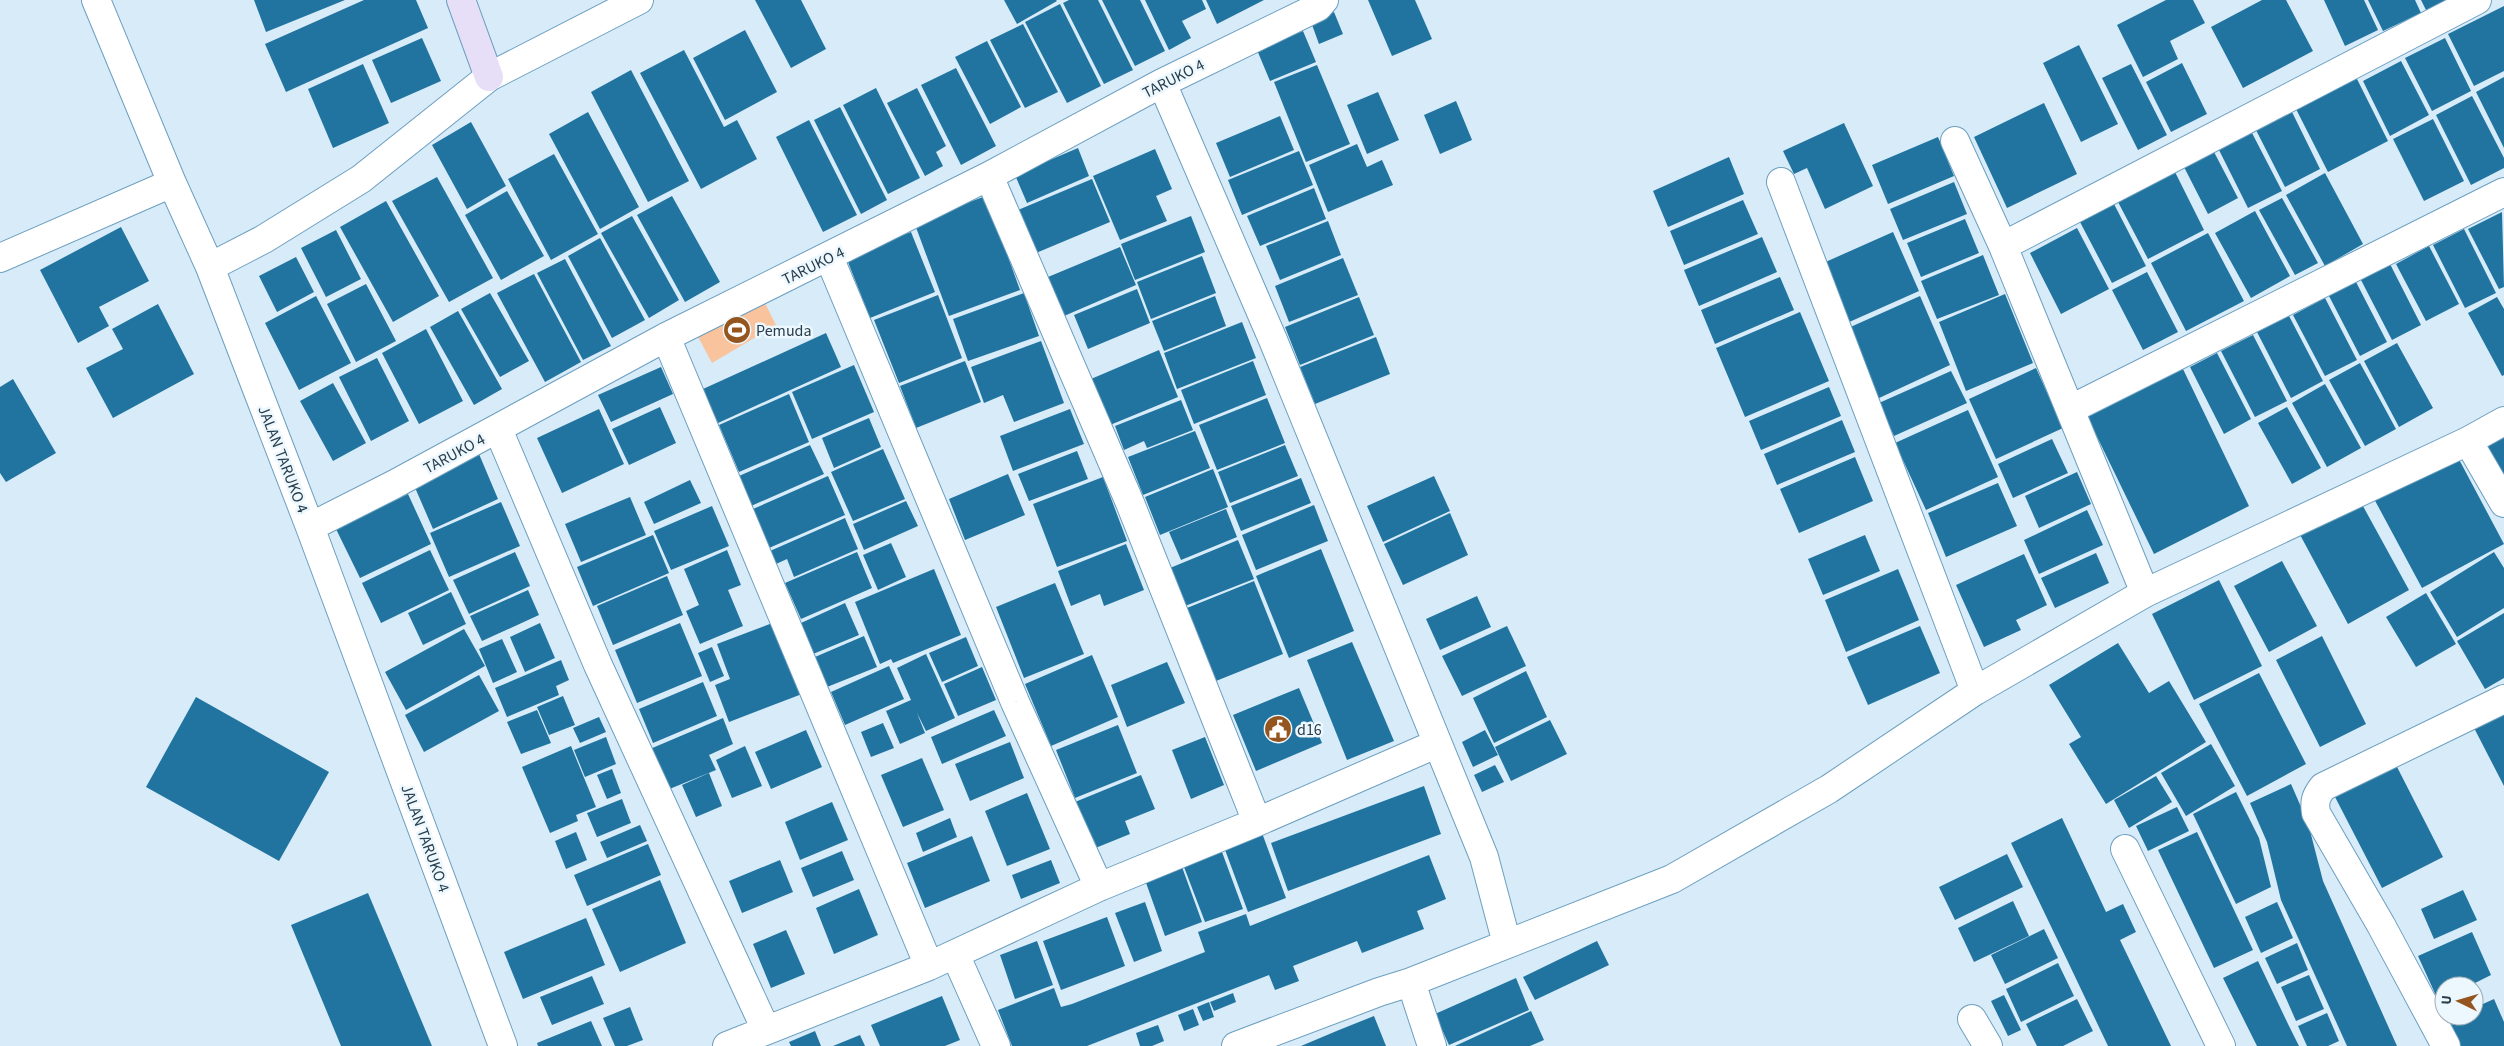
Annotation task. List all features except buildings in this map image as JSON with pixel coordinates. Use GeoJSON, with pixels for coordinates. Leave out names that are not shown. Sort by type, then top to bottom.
{"type":"FeatureCollection","features":[{"type":"Feature","properties":{"kind":"street","name":"JALAN TARUKO 4"},"geometry":{"type":"LineString","coordinates":[[96,0],[172,183],[210,267],[310,527],[503,1046]]}},
{"type":"Feature","properties":{"kind":"street"},"geometry":{"type":"LineString","coordinates":[[462,0],[489,77]]}},
{"type":"Feature","properties":{"kind":"street"},"geometry":{"type":"LineString","coordinates":[[210,267],[264,239],[361,179],[489,77],[639,0]]}},
{"type":"Feature","properties":{"kind":"street"},"geometry":{"type":"LineString","coordinates":[[2003,246],[2477,0]]}},
{"type":"Feature","properties":{"kind":"street","name":"TARUKO 4"},"geometry":{"type":"LineString","coordinates":[[310,527],[498,430],[666,337],[989,176],[1162,83],[1321,3]]}},
{"type":"Feature","properties":{"kind":"street"},"geometry":{"type":"LineString","coordinates":[[1162,83],[1273,340],[1436,744],[1484,857],[1507,944]]}},
{"type":"Feature","properties":{"kind":"street"},"geometry":{"type":"LineString","coordinates":[[1955,141],[2003,246],[2145,592]]}},
{"type":"Feature","properties":{"kind":"street"},"geometry":{"type":"LineString","coordinates":[[989,176],[1130,503],[1257,822]]}},
{"type":"Feature","properties":{"kind":"street"},"geometry":{"type":"LineString","coordinates":[[1781,182],[1975,691]]}},
{"type":"Feature","properties":{"kind":"street"},"geometry":{"type":"LineString","coordinates":[[0,258],[172,183]]}},
{"type":"Feature","properties":{"kind":"street"},"geometry":{"type":"LineString","coordinates":[[2071,409],[2504,192]]}},
{"type":"Feature","properties":{"kind":"street"},"geometry":{"type":"LineString","coordinates":[[829,257],[1015,702],[1100,887]]}},
{"type":"Feature","properties":{"kind":"street"},"geometry":{"type":"LineString","coordinates":[[666,337],[929,966]]}},
{"type":"Feature","properties":{"kind":"street"},"geometry":{"type":"LineString","coordinates":[[1236,1046],[1379,992],[1411,982],[1672,878],[1829,789],[1975,691],[2145,592],[2468,441],[2504,421]]}},
{"type":"Feature","properties":{"kind":"street"},"geometry":{"type":"LineString","coordinates":[[498,430],[598,665],[766,1030]]}},
{"type":"Feature","properties":{"kind":"street"},"geometry":{"type":"LineString","coordinates":[[2468,441],[2504,503]]}},
{"type":"Feature","properties":{"kind":"street"},"geometry":{"type":"LineString","coordinates":[[2446,1046],[2381,925],[2316,812],[2314,804],[2316,795],[2323,787],[2504,699]]}},
{"type":"Feature","properties":{"kind":"street"},"geometry":{"type":"LineString","coordinates":[[727,1046],[929,966],[1100,887],[1257,822],[1436,744]]}},
{"type":"Feature","properties":{"kind":"street"},"geometry":{"type":"LineString","coordinates":[[2125,849],[2221,1046]]}},
{"type":"Feature","properties":{"kind":"street"},"geometry":{"type":"LineString","coordinates":[[955,954],[996,1046]]}},
{"type":"Feature","properties":{"kind":"street"},"geometry":{"type":"LineString","coordinates":[[1411,982],[1432,1046]]}},
{"type":"Feature","properties":{"kind":"street"},"geometry":{"type":"LineString","coordinates":[[1972,1019],[1988,1046]]}},
{"type":"Feature","properties":{"kind":"shaded area","name":"Pemuda"},"geometry":{"type":"Polygon","coordinates":[[[762,297],[776,325],[712,363],[697,335],[762,297]]]}},
{"type":"Feature","properties":{"kind":"place","name":"Pemuda"},"geometry":{"type":"Point","coordinates":[737,330]}},
{"type":"Feature","properties":{"kind":"place","name":"d16"},"geometry":{"type":"Point","coordinates":[1278,729]}}]}
